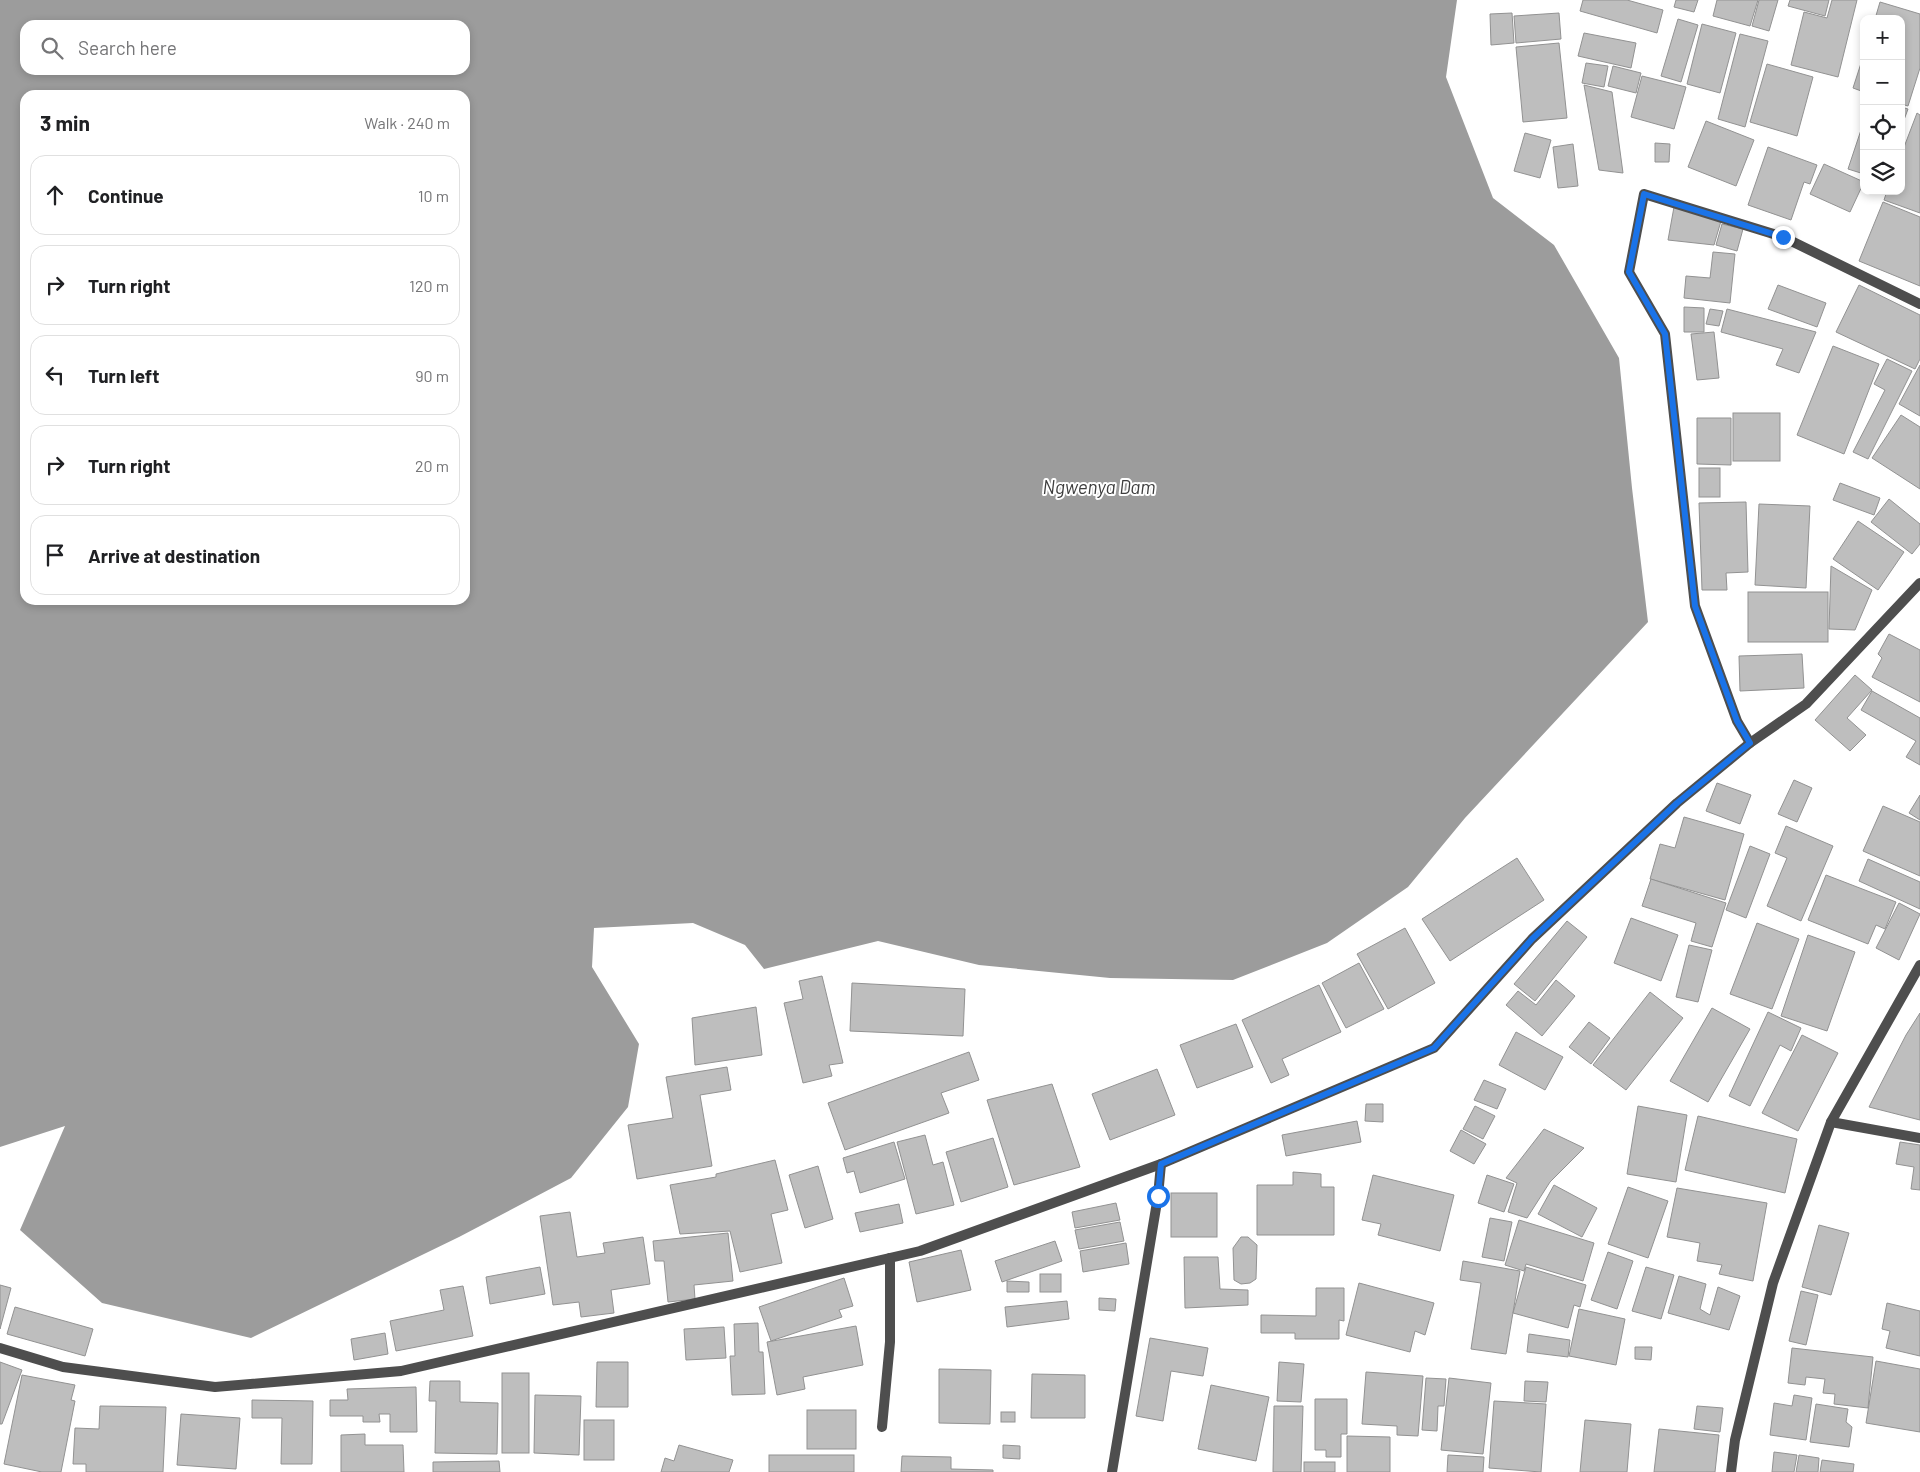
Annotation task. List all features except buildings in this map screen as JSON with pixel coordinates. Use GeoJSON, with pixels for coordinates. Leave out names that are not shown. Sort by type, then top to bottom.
{"type":"FeatureCollection","features":[{"type":"Feature","properties":{"kind":"street"},"geometry":{"type":"LineString","coordinates":[[1750,743],[1737,721],[1695,606],[1665,334],[1629,272],[1644,194],[1783,237],[1920,304]]}},
{"type":"Feature","properties":{"kind":"street"},"geometry":{"type":"LineString","coordinates":[[0,1348],[63,1366],[215,1387],[401,1371],[920,1251],[1161,1164],[1434,1048],[1532,939],[1677,803],[1750,743],[1806,704],[1920,583]]}},
{"type":"Feature","properties":{"kind":"street"},"geometry":{"type":"LineString","coordinates":[[1731,1472],[1735,1440],[1773,1283],[1831,1122],[1920,965]]}},
{"type":"Feature","properties":{"kind":"street"},"geometry":{"type":"LineString","coordinates":[[1831,1122],[1920,1138]]}},
{"type":"Feature","properties":{"kind":"street"},"geometry":{"type":"LineString","coordinates":[[1112,1472],[1158,1196],[1161,1164]]}},
{"type":"Feature","properties":{"kind":"street"},"geometry":{"type":"LineString","coordinates":[[882,1427],[890,1342],[890,1258]]}},
{"type":"Feature","properties":{"kind":"water","name":"Ngwenya Dam"},"geometry":{"type":"Polygon","coordinates":[[[0,0],[1457,0],[1446,77],[1493,198],[1554,245],[1619,358],[1648,622],[1465,818],[1408,887],[1327,943],[1233,980],[1110,978],[979,965],[878,941],[764,969],[745,945],[693,923],[594,928],[592,967],[639,1044],[628,1107],[571,1178],[459,1237],[251,1338],[102,1303],[20,1230],[65,1126],[0,1147],[0,0]]]}},
{"type":"Feature","properties":{"kind":"route"},"geometry":{"type":"LineString","coordinates":[[1158,1196],[1161,1164],[1434,1048],[1532,939],[1677,803],[1750,743],[1737,721],[1695,606],[1665,334],[1629,272],[1644,194],[1783,237]]}}]}
